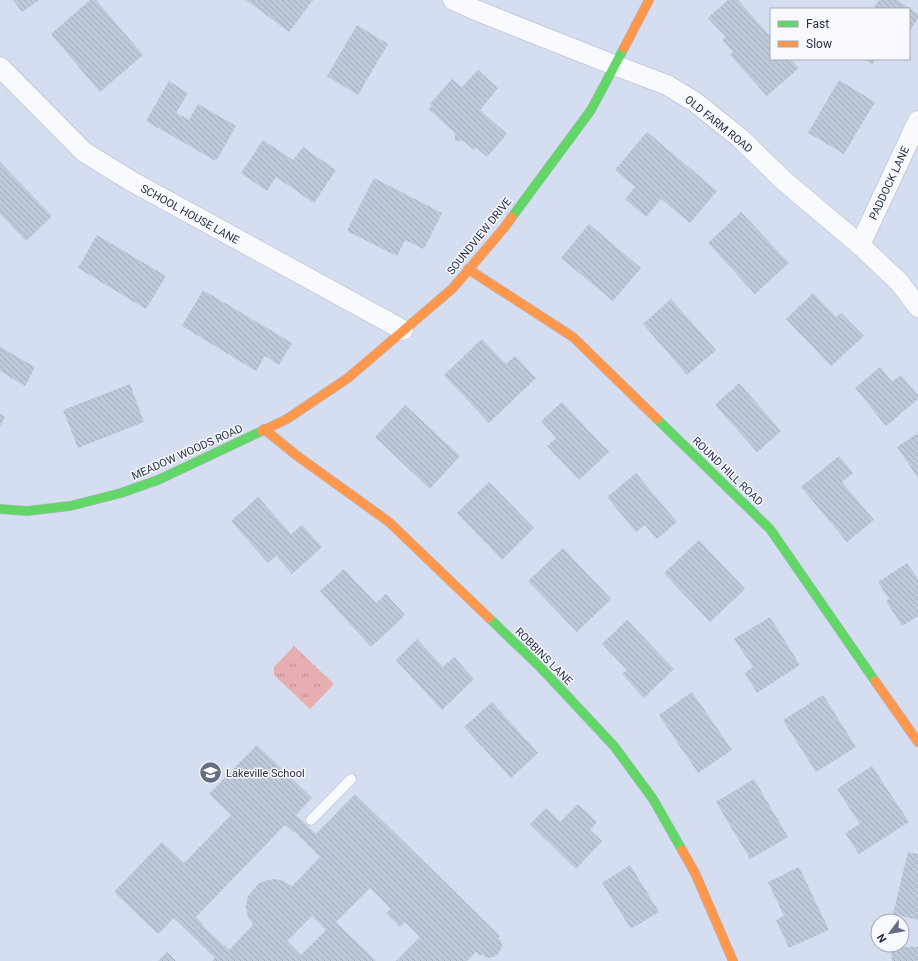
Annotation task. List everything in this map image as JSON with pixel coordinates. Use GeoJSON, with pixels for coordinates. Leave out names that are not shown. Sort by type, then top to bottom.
{"type":"FeatureCollection","features":[{"type":"Feature","properties":{"kind":"street","name":"OLD FARM ROAD"},"geometry":{"type":"LineString","coordinates":[[453,0],[667,85],[695,102],[740,138],[783,180],[860,245],[898,282],[918,307]]}},
{"type":"Feature","properties":{"kind":"street","name":"SOUNDVIEW DRIVE"},"geometry":{"type":"LineString","coordinates":[[264,430],[287,418],[348,378],[453,288],[504,228],[591,110],[649,0]]}},
{"type":"Feature","properties":{"kind":"street","name":"SCHOOL HOUSE LANE"},"geometry":{"type":"LineString","coordinates":[[0,67],[84,152],[131,182],[403,330]]}},
{"type":"Feature","properties":{"kind":"street","name":"PADDOCK LANE"},"geometry":{"type":"LineString","coordinates":[[860,245],[918,121]]}},
{"type":"Feature","properties":{"kind":"street","name":"ROUND HILL ROAD"},"geometry":{"type":"LineString","coordinates":[[468,269],[573,337],[770,529],[918,742]]}},
{"type":"Feature","properties":{"kind":"street","name":"MEADOW WOODS ROAD"},"geometry":{"type":"LineString","coordinates":[[0,509],[27,511],[70,506],[121,493],[158,480],[264,430]]}},
{"type":"Feature","properties":{"kind":"street","name":"ROBBINS LANE"},"geometry":{"type":"LineString","coordinates":[[264,430],[389,522],[541,668],[614,746],[653,799],[696,873],[733,961]]}},
{"type":"Feature","properties":{"kind":"lane"},"geometry":{"type":"LineString","coordinates":[[311,820],[351,779]]}},
{"type":"Feature","properties":{"kind":"green space"},"geometry":{"type":"Polygon","coordinates":[[[294,646],[334,684],[310,709],[274,675],[274,667],[294,646]]]}},
{"type":"Feature","properties":{"kind":"building"},"geometry":{"type":"Polygon","coordinates":[[[13,0],[39,0],[22,12],[13,0]]]}},
{"type":"Feature","properties":{"kind":"building"},"geometry":{"type":"Polygon","coordinates":[[[90,0],[96,0],[143,55],[100,92],[51,34],[90,0]]]}},
{"type":"Feature","properties":{"kind":"building"},"geometry":{"type":"Polygon","coordinates":[[[246,0],[313,0],[289,32],[246,0]]]}},
{"type":"Feature","properties":{"kind":"building"},"geometry":{"type":"Polygon","coordinates":[[[728,0],[738,0],[770,36],[770,60],[791,60],[799,68],[767,96],[730,55],[733,52],[722,40],[726,37],[708,18],[728,0]]]}},
{"type":"Feature","properties":{"kind":"building"},"geometry":{"type":"Polygon","coordinates":[[[879,0],[897,0],[909,8],[874,8],[879,0]]]}},
{"type":"Feature","properties":{"kind":"building"},"geometry":{"type":"Polygon","coordinates":[[[910,9],[918,14],[918,18],[910,30],[910,9]]]}},
{"type":"Feature","properties":{"kind":"building"},"geometry":{"type":"Polygon","coordinates":[[[357,25],[388,44],[358,95],[327,76],[357,25]]]}},
{"type":"Feature","properties":{"kind":"building"},"geometry":{"type":"Polygon","coordinates":[[[865,60],[875,60],[872,65],[865,60]]]}},
{"type":"Feature","properties":{"kind":"building"},"geometry":{"type":"Polygon","coordinates":[[[478,70],[498,88],[480,110],[507,134],[487,157],[476,147],[474,150],[464,141],[455,141],[455,133],[428,109],[432,106],[430,104],[452,79],[462,87],[478,70]]]}},
{"type":"Feature","properties":{"kind":"building"},"geometry":{"type":"Polygon","coordinates":[[[839,80],[875,102],[844,154],[808,133],[839,80]]]}},
{"type":"Feature","properties":{"kind":"building"},"geometry":{"type":"Polygon","coordinates":[[[169,81],[188,93],[176,113],[189,120],[198,104],[236,126],[216,161],[146,121],[169,81]]]}},
{"type":"Feature","properties":{"kind":"building"},"geometry":{"type":"Polygon","coordinates":[[[647,132],[717,191],[690,223],[661,199],[646,217],[625,199],[635,187],[615,170],[647,132]]]}},
{"type":"Feature","properties":{"kind":"building"},"geometry":{"type":"Polygon","coordinates":[[[263,140],[293,160],[303,147],[336,170],[314,203],[276,177],[267,191],[241,173],[263,140]]]}},
{"type":"Feature","properties":{"kind":"building"},"geometry":{"type":"Polygon","coordinates":[[[0,162],[52,216],[26,241],[0,214],[0,162]]]}},
{"type":"Feature","properties":{"kind":"building"},"geometry":{"type":"Polygon","coordinates":[[[374,178],[442,213],[424,249],[405,240],[397,256],[347,231],[374,178]]]}},
{"type":"Feature","properties":{"kind":"building"},"geometry":{"type":"Polygon","coordinates":[[[741,212],[789,263],[755,294],[708,243],[741,212]]]}},
{"type":"Feature","properties":{"kind":"building"},"geometry":{"type":"Polygon","coordinates":[[[589,224],[641,268],[613,301],[561,258],[589,224]]]}},
{"type":"Feature","properties":{"kind":"building"},"geometry":{"type":"Polygon","coordinates":[[[97,235],[166,276],[146,309],[78,268],[97,235]]]}},
{"type":"Feature","properties":{"kind":"building"},"geometry":{"type":"Polygon","coordinates":[[[203,290],[292,343],[279,365],[265,356],[256,371],[182,326],[203,290]]]}},
{"type":"Feature","properties":{"kind":"building"},"geometry":{"type":"Polygon","coordinates":[[[813,293],[836,317],[841,313],[864,336],[831,366],[786,319],[813,293]]]}},
{"type":"Feature","properties":{"kind":"building"},"geometry":{"type":"Polygon","coordinates":[[[671,299],[716,350],[687,375],[643,324],[671,299]]]}},
{"type":"Feature","properties":{"kind":"building"},"geometry":{"type":"Polygon","coordinates":[[[482,339],[506,364],[515,356],[536,378],[489,423],[444,375],[482,339]]]}},
{"type":"Feature","properties":{"kind":"building"},"geometry":{"type":"Polygon","coordinates":[[[0,347],[35,367],[25,386],[0,371],[0,347]]]}},
{"type":"Feature","properties":{"kind":"building"},"geometry":{"type":"Polygon","coordinates":[[[880,367],[892,382],[901,375],[918,395],[918,399],[886,426],[855,388],[880,367]]]}},
{"type":"Feature","properties":{"kind":"building"},"geometry":{"type":"Polygon","coordinates":[[[739,383],[781,431],[757,452],[715,405],[739,383]]]}},
{"type":"Feature","properties":{"kind":"building"},"geometry":{"type":"Polygon","coordinates":[[[130,384],[144,422],[78,448],[63,410],[130,384]]]}},
{"type":"Feature","properties":{"kind":"building"},"geometry":{"type":"Polygon","coordinates":[[[562,402],[609,452],[579,480],[547,446],[556,438],[541,421],[562,402]]]}},
{"type":"Feature","properties":{"kind":"building"},"geometry":{"type":"Polygon","coordinates":[[[405,405],[460,456],[430,489],[375,437],[405,405]]]}},
{"type":"Feature","properties":{"kind":"building"},"geometry":{"type":"Polygon","coordinates":[[[0,414],[5,417],[0,427],[0,414]]]}},
{"type":"Feature","properties":{"kind":"building"},"geometry":{"type":"Polygon","coordinates":[[[918,433],[918,478],[897,447],[918,433]]]}},
{"type":"Feature","properties":{"kind":"building"},"geometry":{"type":"Polygon","coordinates":[[[839,456],[853,473],[842,482],[874,520],[847,542],[801,487],[839,456]]]}},
{"type":"Feature","properties":{"kind":"building"},"geometry":{"type":"Polygon","coordinates":[[[636,473],[677,522],[657,539],[645,525],[636,532],[607,497],[636,473]]]}},
{"type":"Feature","properties":{"kind":"building"},"geometry":{"type":"Polygon","coordinates":[[[489,482],[534,528],[502,560],[457,513],[489,482]]]}},
{"type":"Feature","properties":{"kind":"building"},"geometry":{"type":"Polygon","coordinates":[[[258,497],[291,534],[302,525],[322,547],[292,574],[276,556],[268,563],[231,521],[258,497]]]}},
{"type":"Feature","properties":{"kind":"building"},"geometry":{"type":"Polygon","coordinates":[[[699,540],[745,589],[710,622],[664,573],[699,540]]]}},
{"type":"Feature","properties":{"kind":"building"},"geometry":{"type":"Polygon","coordinates":[[[563,548],[611,599],[577,632],[528,581],[563,548]]]}},
{"type":"Feature","properties":{"kind":"building"},"geometry":{"type":"Polygon","coordinates":[[[907,563],[918,579],[918,616],[902,626],[886,601],[889,599],[878,582],[907,563]]]}},
{"type":"Feature","properties":{"kind":"building"},"geometry":{"type":"Polygon","coordinates":[[[344,569],[376,603],[386,594],[405,615],[371,647],[320,591],[344,569]]]}},
{"type":"Feature","properties":{"kind":"building"},"geometry":{"type":"Polygon","coordinates":[[[770,617],[800,665],[757,693],[745,673],[753,667],[734,639],[770,617]]]}},
{"type":"Feature","properties":{"kind":"building"},"geometry":{"type":"Polygon","coordinates":[[[627,620],[674,669],[644,698],[622,674],[627,670],[602,644],[627,620]]]}},
{"type":"Feature","properties":{"kind":"building"},"geometry":{"type":"Polygon","coordinates":[[[417,639],[443,667],[454,657],[474,679],[442,710],[396,660],[417,639]]]}},
{"type":"Feature","properties":{"kind":"building"},"geometry":{"type":"Polygon","coordinates":[[[692,692],[732,750],[698,773],[659,715],[692,692]]]}},
{"type":"Feature","properties":{"kind":"building"},"geometry":{"type":"Polygon","coordinates":[[[823,695],[856,747],[816,772],[783,720],[823,695]]]}},
{"type":"Feature","properties":{"kind":"building"},"geometry":{"type":"Polygon","coordinates":[[[492,702],[538,753],[511,778],[464,727],[492,702]]]}},
{"type":"Feature","properties":{"kind":"building"},"geometry":{"type":"Polygon","coordinates":[[[257,745],[312,798],[296,815],[316,834],[355,794],[500,936],[498,938],[501,941],[502,946],[500,951],[494,957],[489,958],[482,954],[480,956],[476,952],[467,961],[396,961],[420,937],[405,922],[400,927],[386,913],[391,909],[370,888],[336,922],[376,961],[212,961],[215,958],[174,918],[158,934],[114,892],[162,842],[184,863],[231,815],[209,794],[257,745]],[[285,825],[196,917],[203,924],[202,925],[229,950],[253,925],[248,917],[246,906],[248,896],[259,883],[276,879],[292,886],[320,857],[294,831],[293,832],[285,825]],[[312,916],[287,941],[301,955],[326,930],[312,916]]]}},
{"type":"Feature","properties":{"kind":"building"},"geometry":{"type":"Polygon","coordinates":[[[872,766],[909,822],[859,854],[845,833],[860,824],[837,789],[872,766]]]}},
{"type":"Feature","properties":{"kind":"building"},"geometry":{"type":"Polygon","coordinates":[[[754,779],[788,837],[750,859],[716,802],[754,779]]]}},
{"type":"Feature","properties":{"kind":"building"},"geometry":{"type":"Polygon","coordinates":[[[578,804],[597,822],[590,830],[602,841],[576,869],[530,824],[546,808],[560,822],[578,804]]]}},
{"type":"Feature","properties":{"kind":"building"},"geometry":{"type":"Polygon","coordinates":[[[908,852],[918,854],[918,920],[910,918],[910,913],[893,913],[908,852]]]}},
{"type":"Feature","properties":{"kind":"building"},"geometry":{"type":"Polygon","coordinates":[[[630,865],[659,912],[631,929],[602,883],[630,865]]]}},
{"type":"Feature","properties":{"kind":"building"},"geometry":{"type":"Polygon","coordinates":[[[799,867],[829,930],[789,948],[776,920],[784,916],[768,882],[799,867]]]}},
{"type":"Feature","properties":{"kind":"building"},"geometry":{"type":"Polygon","coordinates":[[[910,947],[918,947],[918,961],[892,961],[891,953],[910,953],[910,947]]]}},
{"type":"Feature","properties":{"kind":"building"},"geometry":{"type":"Polygon","coordinates":[[[167,952],[176,961],[158,961],[167,952]]]}},
{"type":"Feature","properties":{"kind":"traffic: fast"},"geometry":{"type":"LineString","coordinates":[[512,217],[591,110],[624,48]]}},
{"type":"Feature","properties":{"kind":"traffic: fast"},"geometry":{"type":"LineString","coordinates":[[657,419],[770,529],[875,681]]}},
{"type":"Feature","properties":{"kind":"traffic: fast"},"geometry":{"type":"LineString","coordinates":[[0,509],[27,511],[70,506],[121,493],[158,480],[262,431]]}},
{"type":"Feature","properties":{"kind":"traffic: fast"},"geometry":{"type":"LineString","coordinates":[[489,618],[541,668],[614,746],[653,799],[682,850]]}},
{"type":"Feature","properties":{"kind":"traffic: slow"},"geometry":{"type":"LineString","coordinates":[[624,48],[649,0]]}},
{"type":"Feature","properties":{"kind":"traffic: slow"},"geometry":{"type":"LineString","coordinates":[[262,431],[287,419],[348,378],[453,288],[512,217]]}},
{"type":"Feature","properties":{"kind":"traffic: slow"},"geometry":{"type":"LineString","coordinates":[[468,269],[573,337],[657,419]]}},
{"type":"Feature","properties":{"kind":"traffic: slow"},"geometry":{"type":"LineString","coordinates":[[264,429],[296,455],[389,522],[489,618]]}},
{"type":"Feature","properties":{"kind":"traffic: slow"},"geometry":{"type":"LineString","coordinates":[[875,681],[918,742]]}},
{"type":"Feature","properties":{"kind":"traffic: slow"},"geometry":{"type":"LineString","coordinates":[[682,850],[695,873],[733,961]]}},
{"type":"Feature","properties":{"kind":"place","name":"Lakeville School"},"geometry":{"type":"Point","coordinates":[210,773]}}]}
